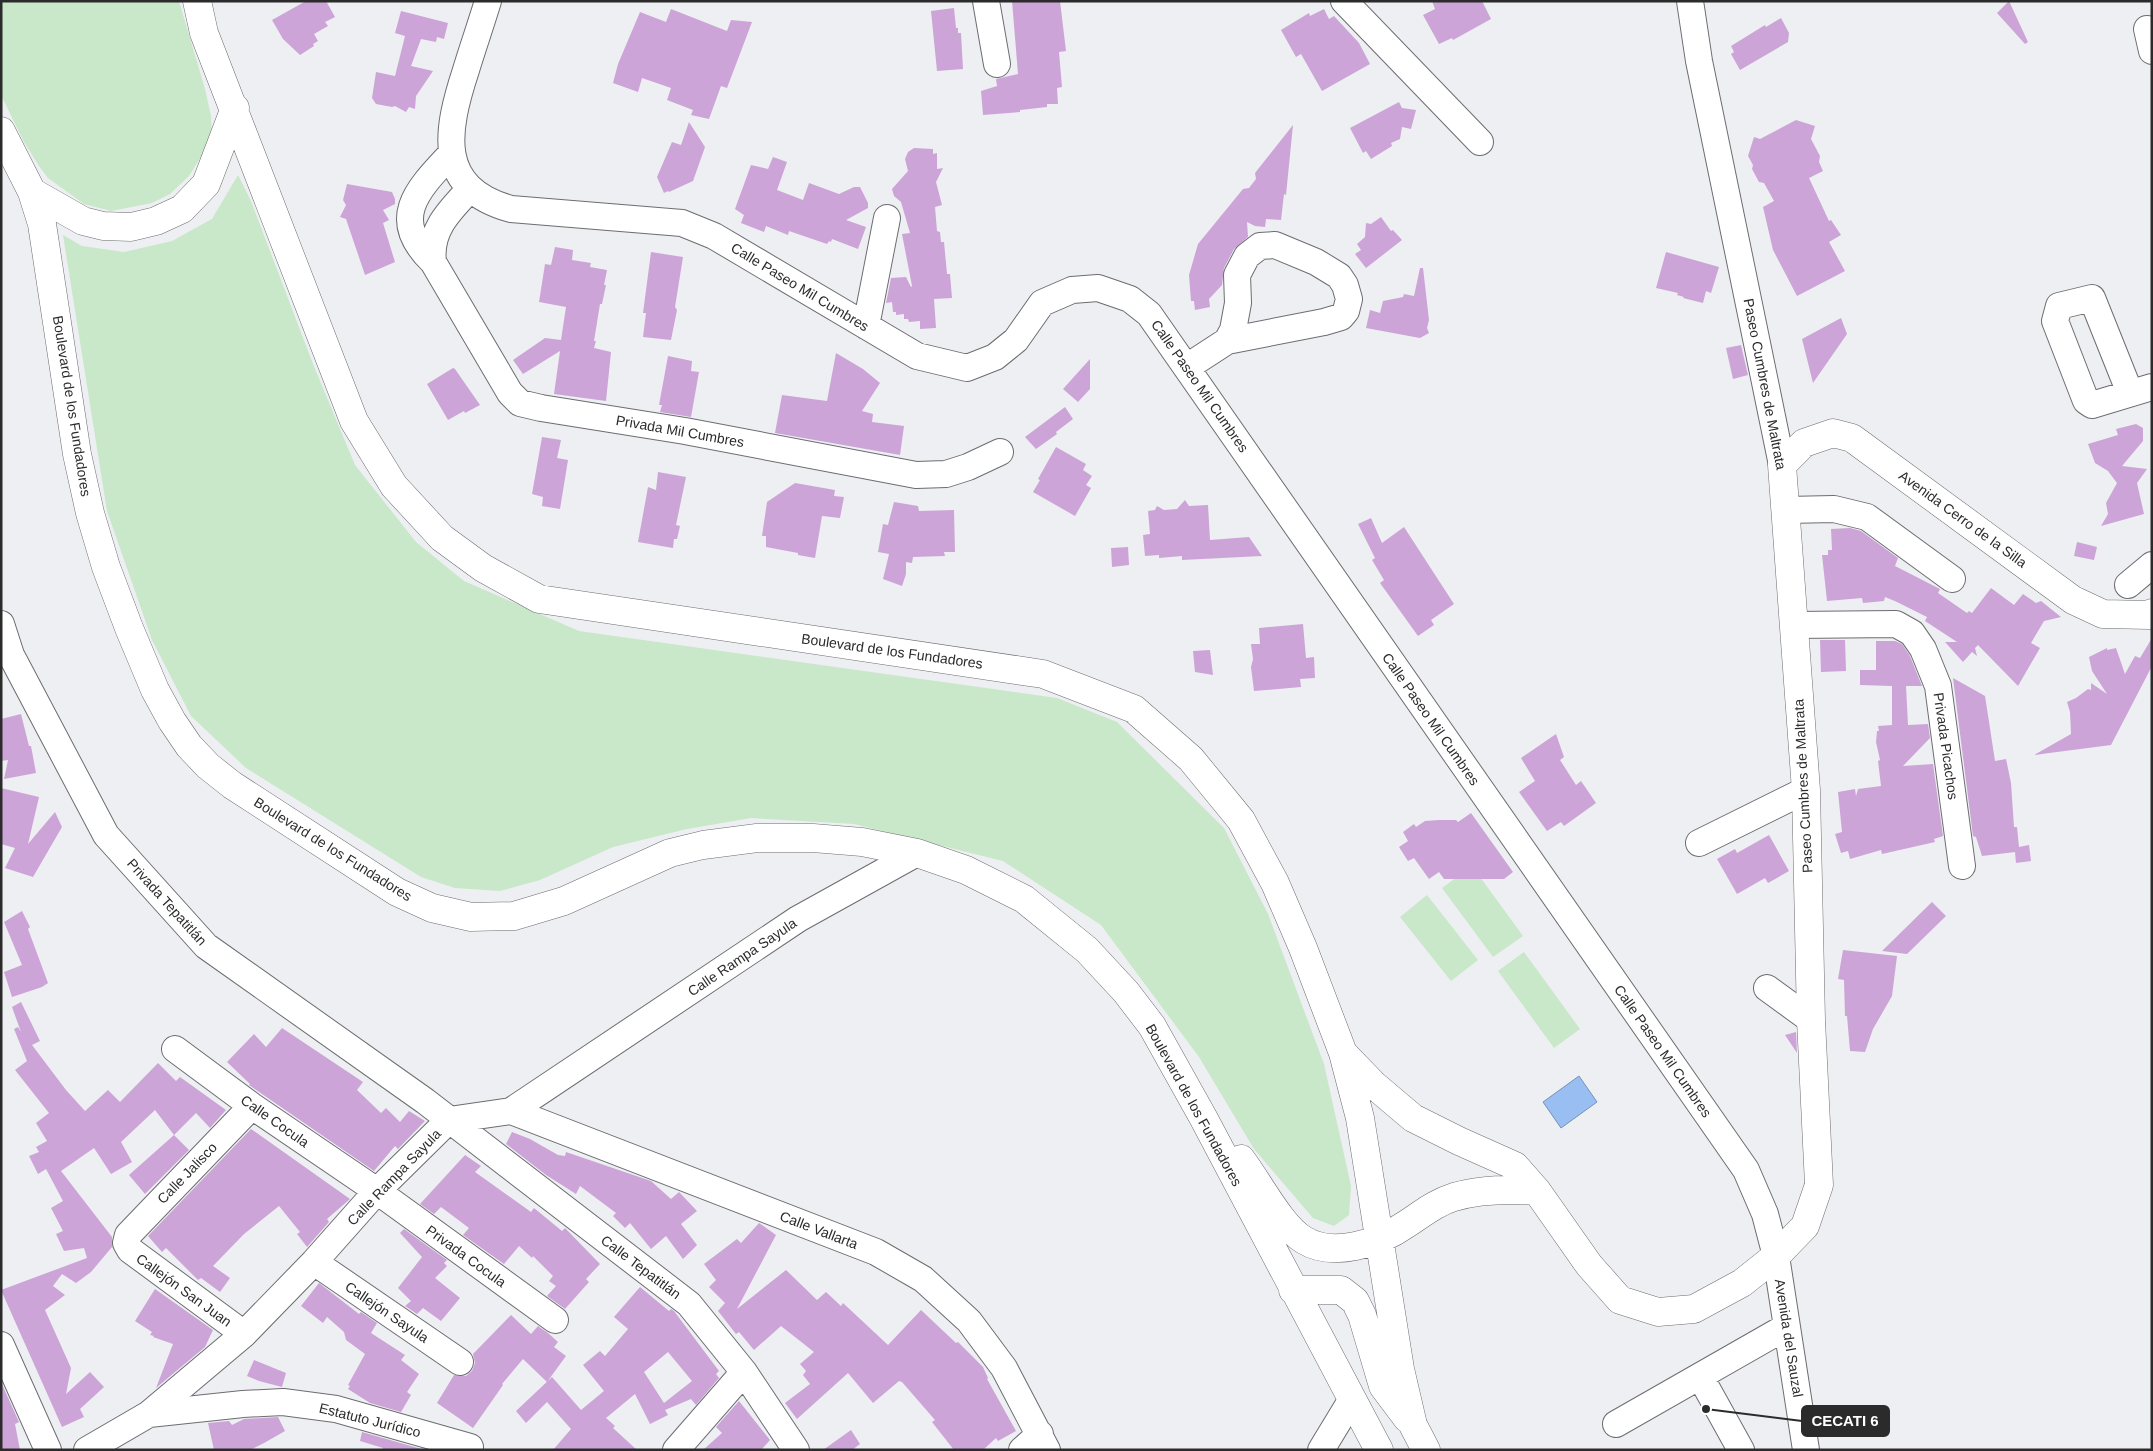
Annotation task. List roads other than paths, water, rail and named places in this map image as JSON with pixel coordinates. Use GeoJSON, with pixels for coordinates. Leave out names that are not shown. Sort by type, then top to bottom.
{"type":"FeatureCollection","features":[{"type":"Feature","properties":{"kind":"main road","name":"Boulevard de los Fundadores"},"geometry":{"type":"LineString","coordinates":[[197,1],[204,33],[235,108],[354,421],[394,486],[442,538],[482,568],[540,599],[1042,674],[1134,709],[1191,759],[1241,820],[1275,883],[1303,948],[1343,1053],[1360,1118],[1394,1338],[1413,1425],[1426,1450]]}},
{"type":"Feature","properties":{"kind":"main road"},"geometry":{"type":"LineString","coordinates":[[32,192],[83,222],[103,226],[131,227],[156,221],[182,209],[206,184],[235,108]]}},
{"type":"Feature","properties":{"kind":"main road","name":"Boulevard de los Fundadores"},"geometry":{"type":"LineString","coordinates":[[1,131],[32,192],[42,224],[77,454],[90,513],[106,567],[155,690],[172,721],[189,746],[208,766],[232,785],[397,892],[432,908],[471,917],[514,916],[564,901],[654,859],[703,844],[756,838],[813,838],[862,842],[917,853],[966,870],[1024,899],[1088,950],[1126,992],[1152,1026],[1204,1118],[1379,1450]]}},
{"type":"Feature","properties":{"kind":"main road","name":"Avenida Cerro de la Silla"},"geometry":{"type":"LineString","coordinates":[[1782,465],[1804,443],[1833,433],[1852,438],[2073,600],[2103,614],[2149,615],[2152,613]]}},
{"type":"Feature","properties":{"kind":"main road","name":"Paseo Cumbres de Maltrata"},"geometry":{"type":"LineString","coordinates":[[1343,1053],[1374,1085],[1414,1118],[1515,1166],[1537,1191],[1589,1265],[1620,1300],[1658,1312],[1694,1309],[1742,1283],[1776,1256],[1805,1226],[1819,1185],[1811,1020],[1806,790],[1782,465]]}},
{"type":"Feature","properties":{"kind":"main road"},"geometry":{"type":"LineString","coordinates":[[1204,1118],[1225,1139],[1283,1220],[1303,1240],[1318,1246],[1336,1248],[1378,1239],[1405,1226],[1427,1208],[1453,1197],[1481,1191],[1537,1191]]}},
{"type":"Feature","properties":{"kind":"main road"},"geometry":{"type":"LineString","coordinates":[[1293,1290],[1341,1290],[1357,1302],[1383,1386],[1387,1394],[1413,1425]]}},
{"type":"Feature","properties":{"kind":"street","name":"Calle Paseo Mil Cumbres"},"geometry":{"type":"LineString","coordinates":[[488,1],[453,108],[451,154],[461,177],[470,189],[494,204],[512,209],[682,223],[714,236],[917,356],[967,368],[996,357],[1016,340],[1042,303],[1072,290],[1098,288],[1130,299],[1150,314],[1746,1170],[1765,1214],[1776,1256]]}},
{"type":"Feature","properties":{"kind":"street"},"geometry":{"type":"LineString","coordinates":[[986,1],[997,64]]}},
{"type":"Feature","properties":{"kind":"street"},"geometry":{"type":"LineString","coordinates":[[1344,1],[1480,142]]}},
{"type":"Feature","properties":{"kind":"street","name":"Paseo Cumbres de Maltrata"},"geometry":{"type":"LineString","coordinates":[[1690,1],[1699,61],[1782,465]]}},
{"type":"Feature","properties":{"kind":"street","name":"Privada Mil Cumbres"},"geometry":{"type":"LineString","coordinates":[[451,154],[423,186],[412,206],[410,217],[412,235],[419,248],[433,262],[510,393],[520,403],[685,431],[916,474],[946,474],[968,467],[1000,452]]}},
{"type":"Feature","properties":{"kind":"street"},"geometry":{"type":"LineString","coordinates":[[433,262],[432,242],[434,234],[450,210],[470,189]]}},
{"type":"Feature","properties":{"kind":"street"},"geometry":{"type":"LineString","coordinates":[[866,326],[887,218]]}},
{"type":"Feature","properties":{"kind":"street"},"geometry":{"type":"LineString","coordinates":[[1187,367],[1227,341],[1341,317],[1346,311],[1349,299],[1345,285],[1339,276],[1316,262],[1276,246],[1260,246],[1247,256],[1238,275],[1238,302],[1233,330],[1227,341]]}},
{"type":"Feature","properties":{"kind":"street"},"geometry":{"type":"LineString","coordinates":[[1786,510],[1834,509],[1867,517],[1952,579]]}},
{"type":"Feature","properties":{"kind":"street"},"geometry":{"type":"LineString","coordinates":[[2128,585],[2152,565]]}},
{"type":"Feature","properties":{"kind":"street","name":"Privada Tepatitlán"},"geometry":{"type":"LineString","coordinates":[[1,624],[11,654],[106,835],[206,946],[449,1120]]}},
{"type":"Feature","properties":{"kind":"street","name":"Privada Picachos"},"geometry":{"type":"LineString","coordinates":[[1794,625],[1896,624],[1912,633],[1923,650],[1938,686],[1962,866]]}},
{"type":"Feature","properties":{"kind":"street"},"geometry":{"type":"LineString","coordinates":[[1699,843],[1806,790]]}},
{"type":"Feature","properties":{"kind":"street","name":"Calle Rampa Sayula"},"geometry":{"type":"LineString","coordinates":[[87,1450],[149,1414],[244,1334],[314,1262],[377,1191],[449,1120],[512,1111],[798,919],[917,853]]}},
{"type":"Feature","properties":{"kind":"street"},"geometry":{"type":"LineString","coordinates":[[1767,988],[1811,1020]]}},
{"type":"Feature","properties":{"kind":"street","name":"Calle Cocula"},"geometry":{"type":"LineString","coordinates":[[175,1049],[252,1106],[377,1191]]}},
{"type":"Feature","properties":{"kind":"street","name":"Calle Jalisco"},"geometry":{"type":"LineString","coordinates":[[126,1243],[128,1234],[252,1106]]}},
{"type":"Feature","properties":{"kind":"street","name":"Calle Vallarta"},"geometry":{"type":"LineString","coordinates":[[512,1111],[876,1252],[923,1279],[969,1321],[1004,1368],[1036,1444]]}},
{"type":"Feature","properties":{"kind":"street","name":"Calle Tepatitlán"},"geometry":{"type":"LineString","coordinates":[[449,1120],[689,1304],[744,1372],[796,1450]]}},
{"type":"Feature","properties":{"kind":"street","name":"Privada Cocula"},"geometry":{"type":"LineString","coordinates":[[377,1191],[555,1320]]}},
{"type":"Feature","properties":{"kind":"street","name":"Callejón San Juan"},"geometry":{"type":"LineString","coordinates":[[126,1243],[130,1250],[244,1334]]}},
{"type":"Feature","properties":{"kind":"street","name":"Avenida del Sauzal"},"geometry":{"type":"LineString","coordinates":[[1776,1256],[1806,1450]]}},
{"type":"Feature","properties":{"kind":"street","name":"Callejón Sayula"},"geometry":{"type":"LineString","coordinates":[[314,1262],[460,1362]]}},
{"type":"Feature","properties":{"kind":"street"},"geometry":{"type":"LineString","coordinates":[[1616,1424],[1786,1327]]}},
{"type":"Feature","properties":{"kind":"street"},"geometry":{"type":"LineString","coordinates":[[1,1345],[48,1450]]}},
{"type":"Feature","properties":{"kind":"street"},"geometry":{"type":"LineString","coordinates":[[676,1450],[744,1372]]}},
{"type":"Feature","properties":{"kind":"street"},"geometry":{"type":"LineString","coordinates":[[1700,1376],[1741,1450]]}},
{"type":"Feature","properties":{"kind":"street"},"geometry":{"type":"LineString","coordinates":[[1321,1450],[1352,1398]]}},
{"type":"Feature","properties":{"kind":"street","name":"Estatuto Jurídico"},"geometry":{"type":"LineString","coordinates":[[149,1414],[243,1404],[283,1402],[336,1409],[470,1446]]}},
{"type":"Feature","properties":{"kind":"water"},"geometry":{"type":"Polygon","coordinates":[[[1579,1076],[1597,1102],[1561,1128],[1543,1102],[1579,1076]]]}},
{"type":"Feature","properties":{"kind":"place","name":"CECATI 6"},"geometry":{"type":"Point","coordinates":[1706,1409]}}]}
